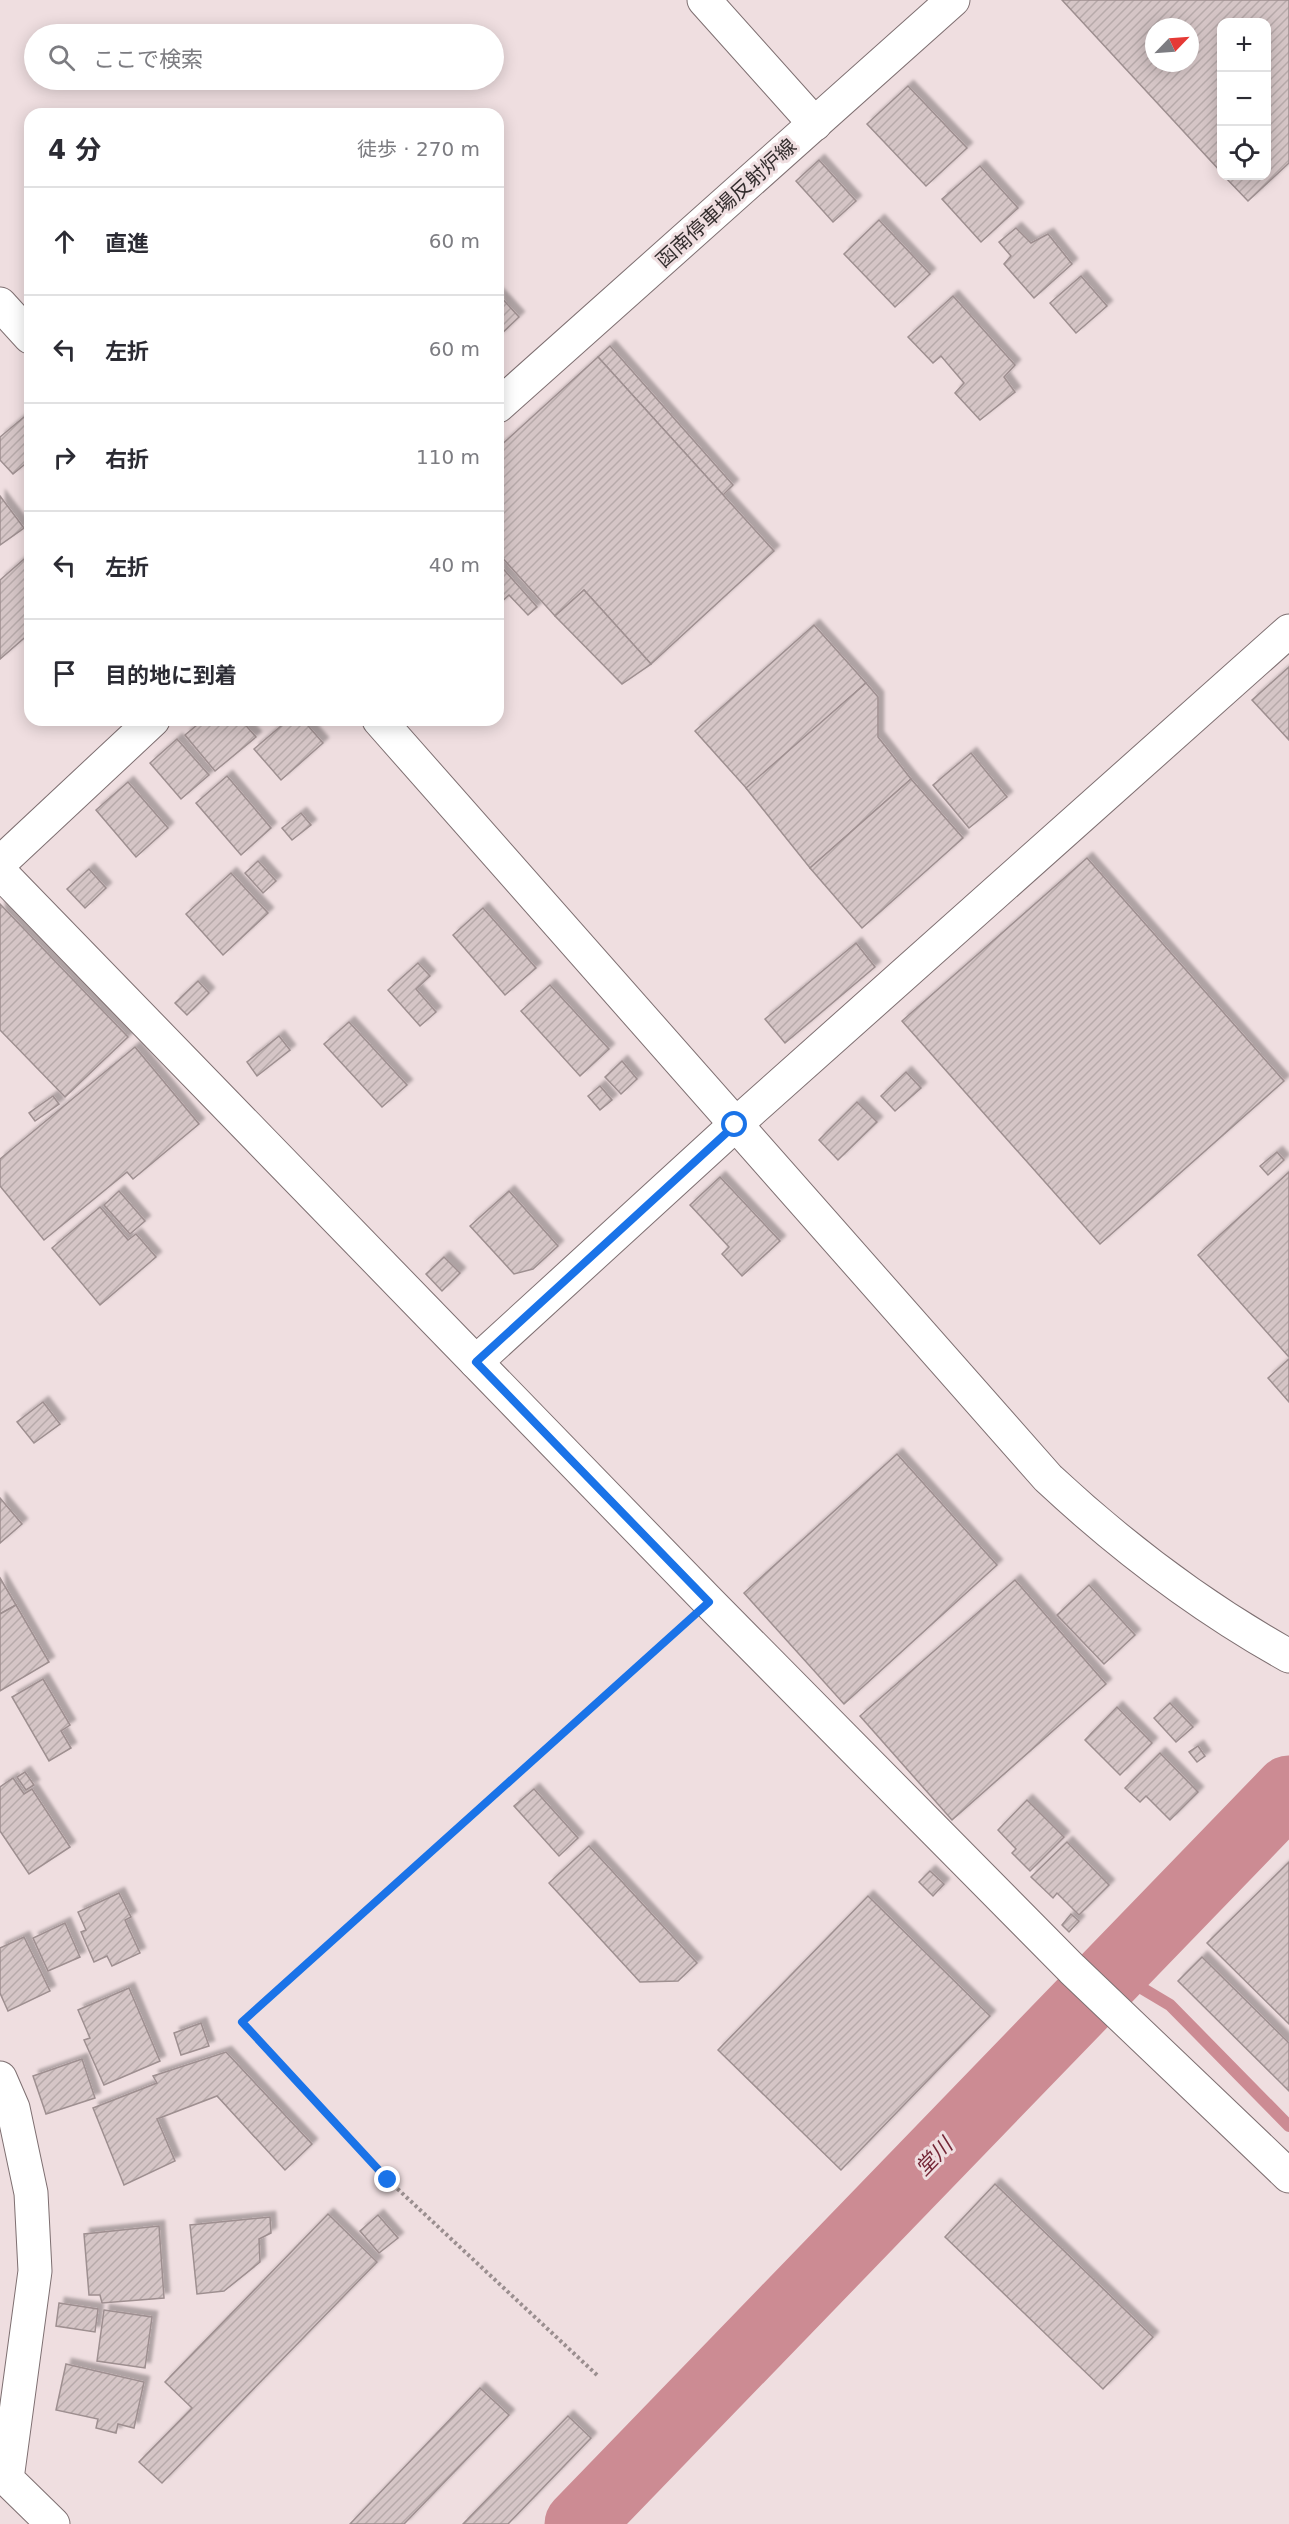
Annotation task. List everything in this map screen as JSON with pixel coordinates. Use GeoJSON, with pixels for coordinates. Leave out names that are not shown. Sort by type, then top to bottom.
{"type":"FeatureCollection","features":[{"type":"Feature","properties":{"kind":"street"},"geometry":{"type":"LineString","coordinates":[[704,0],[815,124]]}},
{"type":"Feature","properties":{"kind":"street","name":"函南停車場反射炉線"},"geometry":{"type":"LineString","coordinates":[[504,401],[953,0]]}},
{"type":"Feature","properties":{"kind":"street"},"geometry":{"type":"LineString","coordinates":[[0,304],[24,330]]}},
{"type":"Feature","properties":{"kind":"street"},"geometry":{"type":"LineString","coordinates":[[476,1362],[735,1125],[1289,631]]}},
{"type":"Feature","properties":{"kind":"street"},"geometry":{"type":"LineString","coordinates":[[0,863],[147,726]]}},
{"type":"Feature","properties":{"kind":"street"},"geometry":{"type":"LineString","coordinates":[[383,726],[1048,1478],[1096,1523],[1186,1592],[1249,1634],[1289,1656]]}},
{"type":"Feature","properties":{"kind":"street"},"geometry":{"type":"LineString","coordinates":[[0,873],[709,1602],[1071,1969],[1289,2176]]}},
{"type":"Feature","properties":{"kind":"street"},"geometry":{"type":"LineString","coordinates":[[0,2078],[13,2108],[31,2193],[35,2271],[4,2485],[53,2524]]}},
{"type":"Feature","properties":{"kind":"path"},"geometry":{"type":"LineString","coordinates":[[597,2375],[388,2180],[242,2022],[709,1602]]}},
{"type":"Feature","properties":{"kind":"building"},"geometry":{"type":"Polygon","coordinates":[[[1062,0],[1289,0],[1289,163],[1271,180],[1271,18],[1217,18],[1217,168],[1062,0]]]}},
{"type":"Feature","properties":{"kind":"building"},"geometry":{"type":"Polygon","coordinates":[[[908,86],[967,148],[926,186],[867,124],[908,86]]]}},
{"type":"Feature","properties":{"kind":"building"},"geometry":{"type":"Polygon","coordinates":[[[819,160],[856,201],[833,222],[796,181],[819,160]]]}},
{"type":"Feature","properties":{"kind":"building"},"geometry":{"type":"Polygon","coordinates":[[[980,166],[1018,208],[981,242],[942,199],[980,166]]]}},
{"type":"Feature","properties":{"kind":"building"},"geometry":{"type":"Polygon","coordinates":[[[1228,180],[1271,180],[1248,201],[1228,180]]]}},
{"type":"Feature","properties":{"kind":"building"},"geometry":{"type":"Polygon","coordinates":[[[879,220],[930,274],[895,307],[844,254],[879,220]]]}},
{"type":"Feature","properties":{"kind":"building"},"geometry":{"type":"Polygon","coordinates":[[[1016,228],[1031,243],[1048,234],[1072,264],[1034,298],[1004,264],[1011,256],[999,242],[1016,228]]]}},
{"type":"Feature","properties":{"kind":"building"},"geometry":{"type":"Polygon","coordinates":[[[1081,276],[1107,306],[1076,333],[1050,303],[1081,276]]]}},
{"type":"Feature","properties":{"kind":"building"},"geometry":{"type":"Polygon","coordinates":[[[953,296],[1015,365],[1004,377],[1015,392],[980,420],[955,393],[964,383],[941,356],[933,363],[908,337],[953,296]]]}},
{"type":"Feature","properties":{"kind":"building"},"geometry":{"type":"Polygon","coordinates":[[[504,301],[519,317],[504,331],[504,301]]]}},
{"type":"Feature","properties":{"kind":"building"},"geometry":{"type":"Polygon","coordinates":[[[610,346],[733,485],[723,495],[598,357],[610,346]]]}},
{"type":"Feature","properties":{"kind":"building"},"geometry":{"type":"Polygon","coordinates":[[[598,357],[774,551],[651,664],[584,590],[555,616],[504,560],[504,443],[598,357]]]}},
{"type":"Feature","properties":{"kind":"building"},"geometry":{"type":"Polygon","coordinates":[[[24,417],[24,465],[13,474],[0,460],[0,437],[24,417]]]}},
{"type":"Feature","properties":{"kind":"building"},"geometry":{"type":"Polygon","coordinates":[[[0,496],[24,528],[0,545],[0,496]]]}},
{"type":"Feature","properties":{"kind":"building"},"geometry":{"type":"Polygon","coordinates":[[[24,559],[24,638],[0,659],[0,580],[24,559]]]}},
{"type":"Feature","properties":{"kind":"building"},"geometry":{"type":"Polygon","coordinates":[[[504,570],[537,607],[528,615],[509,595],[504,600],[504,570]]]}},
{"type":"Feature","properties":{"kind":"building"},"geometry":{"type":"Polygon","coordinates":[[[584,590],[651,664],[622,684],[555,616],[584,590]]]}},
{"type":"Feature","properties":{"kind":"building"},"geometry":{"type":"Polygon","coordinates":[[[814,625],[866,683],[747,789],[695,731],[814,625]]]}},
{"type":"Feature","properties":{"kind":"building"},"geometry":{"type":"Polygon","coordinates":[[[1289,667],[1289,740],[1252,700],[1289,667]]]}},
{"type":"Feature","properties":{"kind":"building"},"geometry":{"type":"Polygon","coordinates":[[[866,683],[878,697],[878,737],[911,779],[810,868],[746,788],[866,683]]]}},
{"type":"Feature","properties":{"kind":"building"},"geometry":{"type":"Polygon","coordinates":[[[196,726],[246,726],[256,737],[215,771],[185,735],[196,726]]]}},
{"type":"Feature","properties":{"kind":"building"},"geometry":{"type":"Polygon","coordinates":[[[281,726],[308,726],[323,743],[281,780],[254,749],[281,726]]]}},
{"type":"Feature","properties":{"kind":"building"},"geometry":{"type":"Polygon","coordinates":[[[177,739],[209,775],[181,799],[150,763],[177,739]]]}},
{"type":"Feature","properties":{"kind":"building"},"geometry":{"type":"Polygon","coordinates":[[[971,753],[1007,797],[969,828],[933,785],[971,753]]]}},
{"type":"Feature","properties":{"kind":"building"},"geometry":{"type":"Polygon","coordinates":[[[227,776],[271,828],[241,855],[196,803],[227,776]]]}},
{"type":"Feature","properties":{"kind":"building"},"geometry":{"type":"Polygon","coordinates":[[[911,779],[963,838],[862,928],[810,868],[911,779]]]}},
{"type":"Feature","properties":{"kind":"building"},"geometry":{"type":"Polygon","coordinates":[[[128,782],[168,828],[136,857],[96,810],[128,782]]]}},
{"type":"Feature","properties":{"kind":"building"},"geometry":{"type":"Polygon","coordinates":[[[301,813],[311,825],[292,840],[282,828],[301,813]]]}},
{"type":"Feature","properties":{"kind":"building"},"geometry":{"type":"Polygon","coordinates":[[[1087,858],[1284,1081],[1100,1244],[902,1021],[1087,858]]]}},
{"type":"Feature","properties":{"kind":"building"},"geometry":{"type":"Polygon","coordinates":[[[258,861],[276,881],[263,893],[245,873],[258,861]]]}},
{"type":"Feature","properties":{"kind":"building"},"geometry":{"type":"Polygon","coordinates":[[[89,869],[106,888],[85,908],[67,889],[89,869]]]}},
{"type":"Feature","properties":{"kind":"building"},"geometry":{"type":"Polygon","coordinates":[[[231,873],[268,913],[223,955],[186,914],[231,873]]]}},
{"type":"Feature","properties":{"kind":"building"},"geometry":{"type":"Polygon","coordinates":[[[0,904],[128,1037],[65,1097],[0,1030],[0,904]]]}},
{"type":"Feature","properties":{"kind":"building"},"geometry":{"type":"Polygon","coordinates":[[[483,908],[536,968],[505,995],[453,935],[483,908]]]}},
{"type":"Feature","properties":{"kind":"building"},"geometry":{"type":"Polygon","coordinates":[[[856,943],[875,967],[785,1043],[765,1019],[856,943]]]}},
{"type":"Feature","properties":{"kind":"building"},"geometry":{"type":"Polygon","coordinates":[[[418,963],[430,976],[416,989],[436,1012],[420,1026],[388,990],[418,963]]]}},
{"type":"Feature","properties":{"kind":"building"},"geometry":{"type":"Polygon","coordinates":[[[198,981],[209,993],[187,1015],[175,1003],[198,981]]]}},
{"type":"Feature","properties":{"kind":"building"},"geometry":{"type":"Polygon","coordinates":[[[550,985],[609,1049],[580,1076],[521,1011],[550,985]]]}},
{"type":"Feature","properties":{"kind":"building"},"geometry":{"type":"Polygon","coordinates":[[[349,1022],[407,1085],[382,1107],[324,1044],[349,1022]]]}},
{"type":"Feature","properties":{"kind":"building"},"geometry":{"type":"Polygon","coordinates":[[[279,1036],[290,1050],[257,1076],[247,1062],[279,1036]]]}},
{"type":"Feature","properties":{"kind":"building"},"geometry":{"type":"Polygon","coordinates":[[[135,1047],[199,1124],[133,1179],[127,1172],[44,1240],[0,1186],[0,1159],[135,1047]]]}},
{"type":"Feature","properties":{"kind":"building"},"geometry":{"type":"Polygon","coordinates":[[[622,1061],[637,1079],[621,1094],[605,1077],[622,1061]]]}},
{"type":"Feature","properties":{"kind":"building"},"geometry":{"type":"Polygon","coordinates":[[[906,1072],[921,1088],[895,1111],[881,1096],[906,1072]]]}},
{"type":"Feature","properties":{"kind":"building"},"geometry":{"type":"Polygon","coordinates":[[[600,1086],[612,1100],[600,1110],[588,1096],[600,1086]]]}},
{"type":"Feature","properties":{"kind":"building"},"geometry":{"type":"Polygon","coordinates":[[[53,1096],[59,1104],[35,1121],[29,1113],[53,1096]]]}},
{"type":"Feature","properties":{"kind":"building"},"geometry":{"type":"Polygon","coordinates":[[[857,1102],[877,1122],[838,1160],[819,1140],[857,1102]]]}},
{"type":"Feature","properties":{"kind":"building"},"geometry":{"type":"Polygon","coordinates":[[[1277,1152],[1284,1160],[1268,1175],[1260,1166],[1277,1152]]]}},
{"type":"Feature","properties":{"kind":"building"},"geometry":{"type":"Polygon","coordinates":[[[1289,1172],[1289,1357],[1198,1255],[1289,1172]]]}},
{"type":"Feature","properties":{"kind":"building"},"geometry":{"type":"Polygon","coordinates":[[[720,1177],[780,1241],[742,1276],[722,1254],[729,1247],[690,1205],[720,1177]]]}},
{"type":"Feature","properties":{"kind":"building"},"geometry":{"type":"Polygon","coordinates":[[[119,1191],[145,1221],[130,1234],[104,1205],[119,1191]]]}},
{"type":"Feature","properties":{"kind":"building"},"geometry":{"type":"Polygon","coordinates":[[[509,1191],[558,1246],[533,1269],[514,1274],[470,1226],[509,1191]]]}},
{"type":"Feature","properties":{"kind":"building"},"geometry":{"type":"Polygon","coordinates":[[[100,1207],[128,1240],[136,1234],[156,1257],[100,1305],[52,1248],[100,1207]]]}},
{"type":"Feature","properties":{"kind":"building"},"geometry":{"type":"Polygon","coordinates":[[[444,1257],[460,1273],[442,1291],[426,1274],[444,1257]]]}},
{"type":"Feature","properties":{"kind":"building"},"geometry":{"type":"Polygon","coordinates":[[[1289,1359],[1289,1402],[1268,1378],[1289,1359]]]}},
{"type":"Feature","properties":{"kind":"building"},"geometry":{"type":"Polygon","coordinates":[[[43,1402],[60,1424],[34,1443],[17,1422],[43,1402]]]}},
{"type":"Feature","properties":{"kind":"building"},"geometry":{"type":"Polygon","coordinates":[[[897,1454],[997,1565],[844,1704],[744,1593],[897,1454]]]}},
{"type":"Feature","properties":{"kind":"building"},"geometry":{"type":"Polygon","coordinates":[[[0,1498],[22,1524],[0,1543],[0,1498]]]}},
{"type":"Feature","properties":{"kind":"building"},"geometry":{"type":"Polygon","coordinates":[[[0,1578],[16,1605],[0,1614],[0,1578]]]}},
{"type":"Feature","properties":{"kind":"building"},"geometry":{"type":"Polygon","coordinates":[[[1015,1580],[1106,1684],[952,1820],[860,1716],[1015,1580]]]}},
{"type":"Feature","properties":{"kind":"building"},"geometry":{"type":"Polygon","coordinates":[[[1089,1585],[1135,1635],[1104,1664],[1057,1615],[1089,1585]]]}},
{"type":"Feature","properties":{"kind":"building"},"geometry":{"type":"Polygon","coordinates":[[[16,1605],[49,1662],[0,1691],[0,1614],[16,1605]]]}},
{"type":"Feature","properties":{"kind":"building"},"geometry":{"type":"Polygon","coordinates":[[[43,1679],[70,1725],[61,1731],[71,1748],[49,1761],[12,1697],[43,1679]]]}},
{"type":"Feature","properties":{"kind":"building"},"geometry":{"type":"Polygon","coordinates":[[[1170,1703],[1193,1727],[1176,1742],[1154,1718],[1170,1703]]]}},
{"type":"Feature","properties":{"kind":"building"},"geometry":{"type":"Polygon","coordinates":[[[1117,1707],[1152,1743],[1120,1775],[1085,1740],[1117,1707]]]}},
{"type":"Feature","properties":{"kind":"building"},"geometry":{"type":"Polygon","coordinates":[[[1198,1746],[1205,1756],[1197,1762],[1189,1752],[1198,1746]]]}},
{"type":"Feature","properties":{"kind":"building"},"geometry":{"type":"Polygon","coordinates":[[[1160,1753],[1198,1792],[1170,1820],[1146,1796],[1140,1802],[1125,1788],[1160,1753]]]}},
{"type":"Feature","properties":{"kind":"building"},"geometry":{"type":"Polygon","coordinates":[[[25,1772],[34,1785],[26,1790],[17,1777],[25,1772]]]}},
{"type":"Feature","properties":{"kind":"building"},"geometry":{"type":"Polygon","coordinates":[[[13,1778],[24,1794],[32,1789],[70,1847],[29,1874],[0,1831],[0,1787],[13,1778]]]}},
{"type":"Feature","properties":{"kind":"building"},"geometry":{"type":"Polygon","coordinates":[[[534,1789],[578,1838],[559,1856],[514,1806],[534,1789]]]}},
{"type":"Feature","properties":{"kind":"building"},"geometry":{"type":"Polygon","coordinates":[[[1027,1800],[1064,1837],[1030,1871],[1012,1853],[1016,1849],[998,1830],[1027,1800]]]}},
{"type":"Feature","properties":{"kind":"building"},"geometry":{"type":"Polygon","coordinates":[[[1067,1842],[1109,1885],[1079,1915],[1057,1893],[1053,1898],[1031,1877],[1067,1842]]]}},
{"type":"Feature","properties":{"kind":"building"},"geometry":{"type":"Polygon","coordinates":[[[589,1846],[697,1963],[678,1981],[640,1982],[549,1883],[589,1846]]]}},
{"type":"Feature","properties":{"kind":"building"},"geometry":{"type":"Polygon","coordinates":[[[1289,1862],[1289,2024],[1207,1943],[1289,1862]]]}},
{"type":"Feature","properties":{"kind":"building"},"geometry":{"type":"Polygon","coordinates":[[[930,1871],[944,1884],[933,1896],[919,1882],[930,1871]]]}},
{"type":"Feature","properties":{"kind":"building"},"geometry":{"type":"Polygon","coordinates":[[[119,1893],[131,1917],[125,1920],[140,1953],[112,1966],[107,1956],[94,1962],[81,1932],[86,1930],[78,1912],[119,1893]]]}},
{"type":"Feature","properties":{"kind":"building"},"geometry":{"type":"Polygon","coordinates":[[[868,1896],[990,2016],[841,2170],[718,2050],[868,1896]]]}},
{"type":"Feature","properties":{"kind":"building"},"geometry":{"type":"Polygon","coordinates":[[[1071,1914],[1079,1921],[1069,1932],[1062,1925],[1071,1914]]]}},
{"type":"Feature","properties":{"kind":"building"},"geometry":{"type":"Polygon","coordinates":[[[65,1923],[80,1957],[48,1971],[33,1938],[65,1923]]]}},
{"type":"Feature","properties":{"kind":"building"},"geometry":{"type":"Polygon","coordinates":[[[24,1937],[50,1991],[8,2011],[0,1993],[0,1948],[24,1937]]]}},
{"type":"Feature","properties":{"kind":"building"},"geometry":{"type":"Polygon","coordinates":[[[1202,1957],[1289,2043],[1289,2091],[1178,1981],[1202,1957]]]}},
{"type":"Feature","properties":{"kind":"building"},"geometry":{"type":"Polygon","coordinates":[[[129,1988],[160,2061],[104,2085],[84,2040],[90,2038],[78,2010],[129,1988]]]}},
{"type":"Feature","properties":{"kind":"building"},"geometry":{"type":"Polygon","coordinates":[[[201,2023],[209,2046],[181,2055],[174,2033],[201,2023]]]}},
{"type":"Feature","properties":{"kind":"building"},"geometry":{"type":"Polygon","coordinates":[[[226,2052],[312,2144],[285,2170],[217,2096],[157,2119],[175,2161],[124,2185],[93,2108],[157,2083],[153,2076],[226,2052]]]}},
{"type":"Feature","properties":{"kind":"building"},"geometry":{"type":"Polygon","coordinates":[[[82,2059],[95,2098],[46,2114],[33,2076],[82,2059]]]}},
{"type":"Feature","properties":{"kind":"building"},"geometry":{"type":"Polygon","coordinates":[[[995,2184],[1153,2337],[1103,2389],[945,2237],[995,2184]]]}},
{"type":"Feature","properties":{"kind":"building"},"geometry":{"type":"Polygon","coordinates":[[[328,2214],[377,2262],[162,2483],[139,2462],[192,2408],[165,2382],[328,2214]]]}},
{"type":"Feature","properties":{"kind":"building"},"geometry":{"type":"Polygon","coordinates":[[[378,2215],[398,2238],[379,2253],[360,2231],[378,2215]]]}},
{"type":"Feature","properties":{"kind":"building"},"geometry":{"type":"Polygon","coordinates":[[[270,2217],[271,2233],[259,2239],[260,2262],[224,2291],[197,2294],[190,2225],[270,2217]]]}},
{"type":"Feature","properties":{"kind":"building"},"geometry":{"type":"Polygon","coordinates":[[[159,2226],[164,2298],[102,2303],[100,2295],[89,2295],[84,2234],[159,2226]]]}},
{"type":"Feature","properties":{"kind":"building"},"geometry":{"type":"Polygon","coordinates":[[[59,2303],[98,2309],[95,2332],[56,2326],[59,2303]]]}},
{"type":"Feature","properties":{"kind":"building"},"geometry":{"type":"Polygon","coordinates":[[[104,2310],[152,2317],[145,2368],[97,2361],[104,2310]]]}},
{"type":"Feature","properties":{"kind":"building"},"geometry":{"type":"Polygon","coordinates":[[[66,2364],[144,2382],[134,2428],[118,2424],[116,2433],[96,2428],[98,2419],[56,2410],[66,2364]]]}},
{"type":"Feature","properties":{"kind":"building"},"geometry":{"type":"Polygon","coordinates":[[[480,2388],[509,2415],[404,2524],[350,2524],[480,2388]]]}},
{"type":"Feature","properties":{"kind":"building"},"geometry":{"type":"Polygon","coordinates":[[[568,2416],[591,2438],[508,2524],[463,2524],[568,2416]]]}},
{"type":"Feature","properties":{"kind":"waterway","name":"堂川"},"geometry":{"type":"LineString","coordinates":[[579,2524],[1289,1790]]}},
{"type":"Feature","properties":{"kind":"waterway"},"geometry":{"type":"LineString","coordinates":[[1113,1971],[1170,2005],[1289,2126]]}},
{"type":"Feature","properties":{"kind":"route"},"geometry":{"type":"LineString","coordinates":[[388,2180],[242,2022],[387,1889],[709,1602],[476,1362],[735,1125]]}}]}
